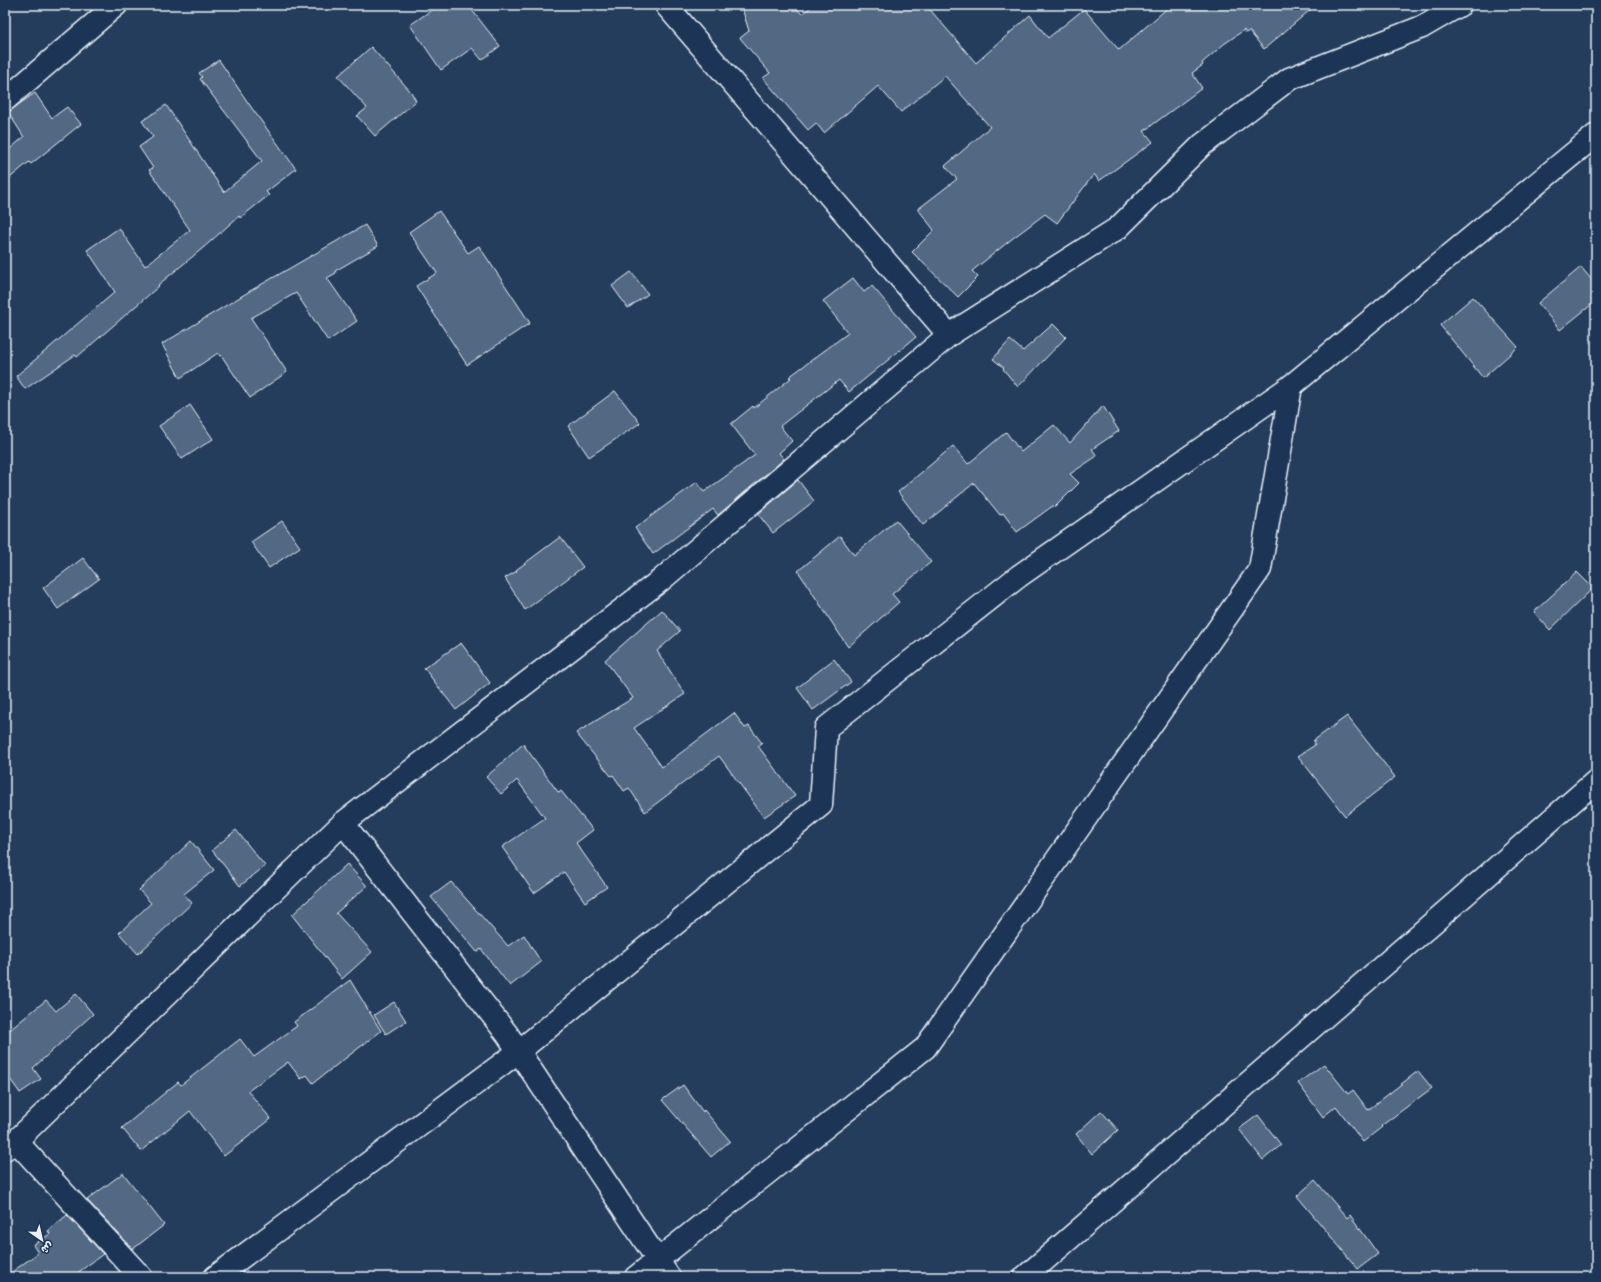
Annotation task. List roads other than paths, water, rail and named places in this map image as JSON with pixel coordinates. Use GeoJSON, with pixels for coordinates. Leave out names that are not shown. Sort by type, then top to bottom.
{"type":"FeatureCollection","features":[{"type":"Feature","properties":{"kind":"street"},"geometry":{"type":"LineString","coordinates":[[5,100],[116,5]]}},
{"type":"Feature","properties":{"kind":"street"},"geometry":{"type":"LineString","coordinates":[[666,5],[949,335]]}},
{"type":"Feature","properties":{"kind":"street"},"geometry":{"type":"LineString","coordinates":[[141,1277],[10,1145],[344,823],[661,580],[949,335],[1118,228],[1202,145],[1289,80],[1422,27],[1460,5]]}},
{"type":"Feature","properties":{"kind":"street"},"geometry":{"type":"LineString","coordinates":[[214,1277],[518,1052],[821,805],[826,728],[1019,576],[1291,386],[1596,135]]}},
{"type":"Feature","properties":{"kind":"street"},"geometry":{"type":"LineString","coordinates":[[636,1277],[663,1268],[925,1048],[1260,569],[1291,386]]}},
{"type":"Feature","properties":{"kind":"street"},"geometry":{"type":"LineString","coordinates":[[1025,1277],[1596,781]]}},
{"type":"Feature","properties":{"kind":"street"},"geometry":{"type":"LineString","coordinates":[[344,823],[507,1034],[663,1268]]}}]}
